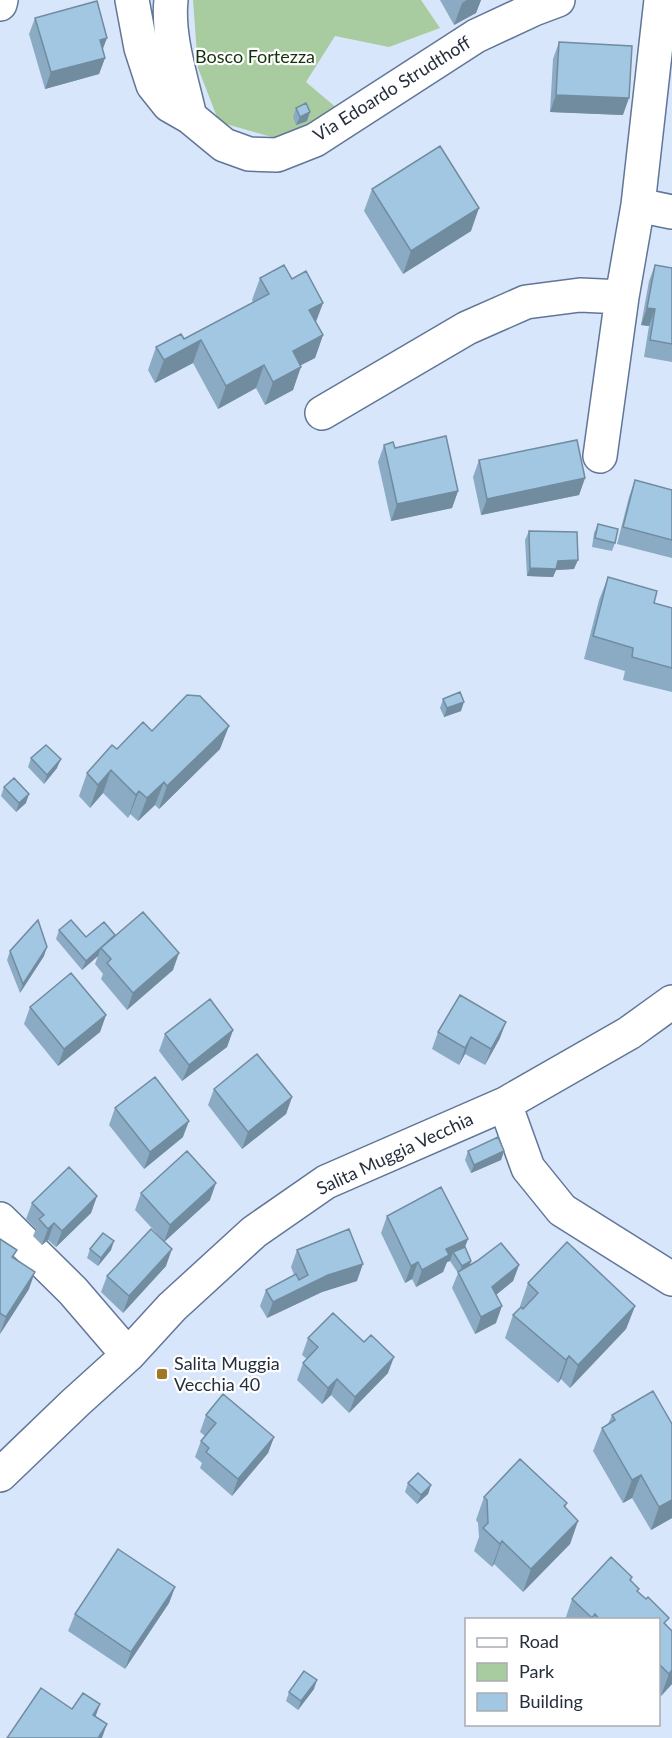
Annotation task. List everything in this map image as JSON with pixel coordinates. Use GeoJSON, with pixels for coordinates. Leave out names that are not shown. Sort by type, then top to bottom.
{"type":"FeatureCollection","features":[{"type":"Feature","properties":{"kind":"street","name":"Via Edoardo Strudthoff"},"geometry":{"type":"LineString","coordinates":[[132,0],[141,48],[153,85],[169,105],[190,117],[224,145],[249,154],[277,155],[315,140],[476,36],[558,0]]}},
{"type":"Feature","properties":{"kind":"street"},"geometry":{"type":"LineString","coordinates":[[171,0],[173,41],[190,117]]}},
{"type":"Feature","properties":{"kind":"street"},"geometry":{"type":"LineString","coordinates":[[600,456],[622,297],[638,205],[661,0]]}},
{"type":"Feature","properties":{"kind":"street"},"geometry":{"type":"LineString","coordinates":[[638,205],[672,212]]}},
{"type":"Feature","properties":{"kind":"street"},"geometry":{"type":"LineString","coordinates":[[322,413],[467,328],[526,303],[580,295],[622,297]]}},
{"type":"Feature","properties":{"kind":"street","name":"Salita Muggia Vecchia"},"geometry":{"type":"LineString","coordinates":[[0,1475],[128,1355],[172,1307],[254,1232],[326,1182],[504,1104],[629,1033],[672,1002]]}},
{"type":"Feature","properties":{"kind":"street"},"geometry":{"type":"LineString","coordinates":[[504,1104],[528,1168],[562,1210],[672,1279]]}},
{"type":"Feature","properties":{"kind":"street"},"geometry":{"type":"LineString","coordinates":[[0,1219],[73,1291],[128,1355]]}},
{"type":"Feature","properties":{"kind":"green space","name":"Bosco Fortezza"},"geometry":{"type":"Polygon","coordinates":[[[193,0],[421,0],[440,28],[389,47],[335,36],[306,82],[339,110],[275,138],[219,122],[198,68],[193,0]]]}},
{"type":"Feature","properties":{"kind":"building"},"geometry":{"type":"Polygon","coordinates":[[[97,1],[107,38],[100,40],[105,58],[51,72],[35,18],[97,1]]]}},
{"type":"Feature","properties":{"kind":"building"},"geometry":{"type":"Polygon","coordinates":[[[559,42],[632,46],[629,98],[556,95],[559,42]]]}},
{"type":"Feature","properties":{"kind":"building"},"geometry":{"type":"Polygon","coordinates":[[[306,103],[310,112],[300,117],[296,108],[306,103]]]}},
{"type":"Feature","properties":{"kind":"building"},"geometry":{"type":"Polygon","coordinates":[[[440,146],[479,208],[411,251],[372,189],[440,146]]]}},
{"type":"Feature","properties":{"kind":"building"},"geometry":{"type":"Polygon","coordinates":[[[284,265],[292,279],[306,271],[323,303],[309,310],[323,335],[293,351],[301,367],[273,382],[264,365],[226,386],[201,340],[164,360],[156,347],[181,334],[184,339],[269,294],[260,278],[284,265]]]}},
{"type":"Feature","properties":{"kind":"building"},"geometry":{"type":"Polygon","coordinates":[[[655,265],[672,268],[672,344],[650,340],[655,309],[647,308],[655,265]]]}},
{"type":"Feature","properties":{"kind":"building"},"geometry":{"type":"Polygon","coordinates":[[[446,436],[458,491],[397,504],[384,445],[393,442],[395,448],[446,436]]]}},
{"type":"Feature","properties":{"kind":"building"},"geometry":{"type":"Polygon","coordinates":[[[577,440],[585,478],[487,499],[479,460],[577,440]]]}},
{"type":"Feature","properties":{"kind":"building"},"geometry":{"type":"Polygon","coordinates":[[[635,480],[672,490],[672,540],[623,527],[635,480]]]}},
{"type":"Feature","properties":{"kind":"building"},"geometry":{"type":"Polygon","coordinates":[[[598,524],[618,529],[615,543],[595,538],[598,524]]]}},
{"type":"Feature","properties":{"kind":"building"},"geometry":{"type":"Polygon","coordinates":[[[529,531],[577,532],[578,560],[558,561],[556,569],[530,568],[529,531]]]}},
{"type":"Feature","properties":{"kind":"building"},"geometry":{"type":"Polygon","coordinates":[[[608,577],[657,591],[654,603],[672,608],[672,668],[632,657],[633,648],[593,636],[608,577]]]}},
{"type":"Feature","properties":{"kind":"building"},"geometry":{"type":"Polygon","coordinates":[[[460,692],[464,702],[447,708],[443,699],[460,692]]]}},
{"type":"Feature","properties":{"kind":"building"},"geometry":{"type":"Polygon","coordinates":[[[187,695],[200,696],[229,726],[167,786],[164,782],[147,798],[139,791],[136,795],[111,770],[98,785],[87,773],[112,745],[117,749],[143,722],[152,731],[187,695]]]}},
{"type":"Feature","properties":{"kind":"building"},"geometry":{"type":"Polygon","coordinates":[[[46,745],[61,759],[47,775],[31,758],[46,745]]]}},
{"type":"Feature","properties":{"kind":"building"},"geometry":{"type":"Polygon","coordinates":[[[14,778],[29,794],[19,803],[4,787],[14,778]]]}},
{"type":"Feature","properties":{"kind":"building"},"geometry":{"type":"Polygon","coordinates":[[[143,912],[179,953],[133,993],[107,963],[111,959],[101,948],[143,912]]]}},
{"type":"Feature","properties":{"kind":"building"},"geometry":{"type":"Polygon","coordinates":[[[38,920],[47,947],[23,984],[10,951],[38,920]]]}},
{"type":"Feature","properties":{"kind":"building"},"geometry":{"type":"Polygon","coordinates":[[[71,920],[86,937],[104,922],[115,935],[86,961],[59,930],[71,920]]]}},
{"type":"Feature","properties":{"kind":"building"},"geometry":{"type":"Polygon","coordinates":[[[71,973],[106,1015],[64,1049],[30,1007],[71,973]]]}},
{"type":"Feature","properties":{"kind":"building"},"geometry":{"type":"Polygon","coordinates":[[[460,995],[506,1022],[491,1049],[471,1037],[465,1048],[438,1032],[460,995]]]}},
{"type":"Feature","properties":{"kind":"building"},"geometry":{"type":"Polygon","coordinates":[[[210,999],[233,1030],[189,1065],[165,1034],[210,999]]]}},
{"type":"Feature","properties":{"kind":"building"},"geometry":{"type":"Polygon","coordinates":[[[257,1054],[292,1097],[248,1132],[214,1089],[257,1054]]]}},
{"type":"Feature","properties":{"kind":"building"},"geometry":{"type":"Polygon","coordinates":[[[155,1077],[189,1121],[150,1152],[115,1108],[155,1077]]]}},
{"type":"Feature","properties":{"kind":"building"},"geometry":{"type":"Polygon","coordinates":[[[498,1137],[504,1151],[474,1165],[468,1151],[498,1137]]]}},
{"type":"Feature","properties":{"kind":"building"},"geometry":{"type":"Polygon","coordinates":[[[187,1151],[216,1183],[170,1225],[141,1193],[187,1151]]]}},
{"type":"Feature","properties":{"kind":"building"},"geometry":{"type":"Polygon","coordinates":[[[69,1167],[97,1196],[62,1231],[54,1223],[48,1229],[39,1219],[44,1215],[32,1203],[69,1167]]]}},
{"type":"Feature","properties":{"kind":"building"},"geometry":{"type":"Polygon","coordinates":[[[441,1187],[468,1239],[446,1249],[449,1255],[422,1270],[418,1262],[411,1266],[387,1216],[441,1187]]]}},
{"type":"Feature","properties":{"kind":"building"},"geometry":{"type":"Polygon","coordinates":[[[151,1229],[172,1249],[129,1296],[107,1276],[151,1229]]]}},
{"type":"Feature","properties":{"kind":"building"},"geometry":{"type":"Polygon","coordinates":[[[349,1229],[363,1264],[328,1275],[273,1302],[266,1290],[296,1274],[299,1280],[308,1275],[297,1250],[349,1229]]]}},
{"type":"Feature","properties":{"kind":"building"},"geometry":{"type":"Polygon","coordinates":[[[103,1233],[114,1241],[101,1258],[90,1249],[103,1233]]]}},
{"type":"Feature","properties":{"kind":"building"},"geometry":{"type":"Polygon","coordinates":[[[0,1239],[17,1250],[12,1257],[35,1272],[6,1317],[0,1313],[0,1239]]]}},
{"type":"Feature","properties":{"kind":"building"},"geometry":{"type":"Polygon","coordinates":[[[567,1242],[635,1306],[578,1365],[569,1356],[566,1360],[513,1315],[521,1307],[523,1309],[538,1293],[528,1283],[567,1242]]]}},
{"type":"Feature","properties":{"kind":"building"},"geometry":{"type":"Polygon","coordinates":[[[501,1243],[519,1265],[492,1287],[502,1306],[481,1317],[458,1272],[501,1243]]]}},
{"type":"Feature","properties":{"kind":"building"},"geometry":{"type":"Polygon","coordinates":[[[465,1247],[471,1261],[462,1266],[453,1252],[465,1247]]]}},
{"type":"Feature","properties":{"kind":"building"},"geometry":{"type":"Polygon","coordinates":[[[333,1313],[364,1342],[371,1335],[394,1357],[355,1397],[337,1379],[328,1388],[303,1363],[318,1347],[308,1338],[333,1313]]]}},
{"type":"Feature","properties":{"kind":"building"},"geometry":{"type":"Polygon","coordinates":[[[653,1391],[672,1424],[672,1500],[659,1507],[641,1475],[632,1480],[602,1428],[615,1420],[612,1415],[653,1391]]]}},
{"type":"Feature","properties":{"kind":"building"},"geometry":{"type":"Polygon","coordinates":[[[223,1394],[274,1437],[238,1479],[206,1452],[209,1448],[201,1441],[216,1423],[206,1415],[223,1394]]]}},
{"type":"Feature","properties":{"kind":"building"},"geometry":{"type":"Polygon","coordinates":[[[520,1459],[567,1503],[564,1506],[578,1521],[531,1569],[502,1541],[500,1544],[483,1528],[488,1523],[487,1500],[484,1497],[520,1459]]]}},
{"type":"Feature","properties":{"kind":"building"},"geometry":{"type":"Polygon","coordinates":[[[418,1473],[431,1485],[421,1495],[408,1483],[418,1473]]]}},
{"type":"Feature","properties":{"kind":"building"},"geometry":{"type":"Polygon","coordinates":[[[118,1549],[175,1587],[131,1652],[75,1614],[118,1549]]]}},
{"type":"Feature","properties":{"kind":"building"},"geometry":{"type":"Polygon","coordinates":[[[611,1557],[632,1577],[630,1580],[639,1589],[637,1591],[646,1599],[648,1597],[669,1618],[664,1623],[672,1631],[672,1670],[669,1674],[660,1665],[660,1618],[598,1618],[595,1614],[592,1618],[572,1599],[611,1557]]]}},
{"type":"Feature","properties":{"kind":"building"},"geometry":{"type":"Polygon","coordinates":[[[304,1671],[317,1680],[301,1701],[289,1692],[304,1671]]]}},
{"type":"Feature","properties":{"kind":"building"},"geometry":{"type":"Polygon","coordinates":[[[41,1688],[72,1709],[83,1693],[100,1704],[93,1715],[107,1724],[98,1738],[7,1738],[41,1688]]]}},
{"type":"Feature","properties":{"kind":"place","name":"Salita Muggia Vecchia 40"},"geometry":{"type":"Point","coordinates":[162,1374]}}]}
